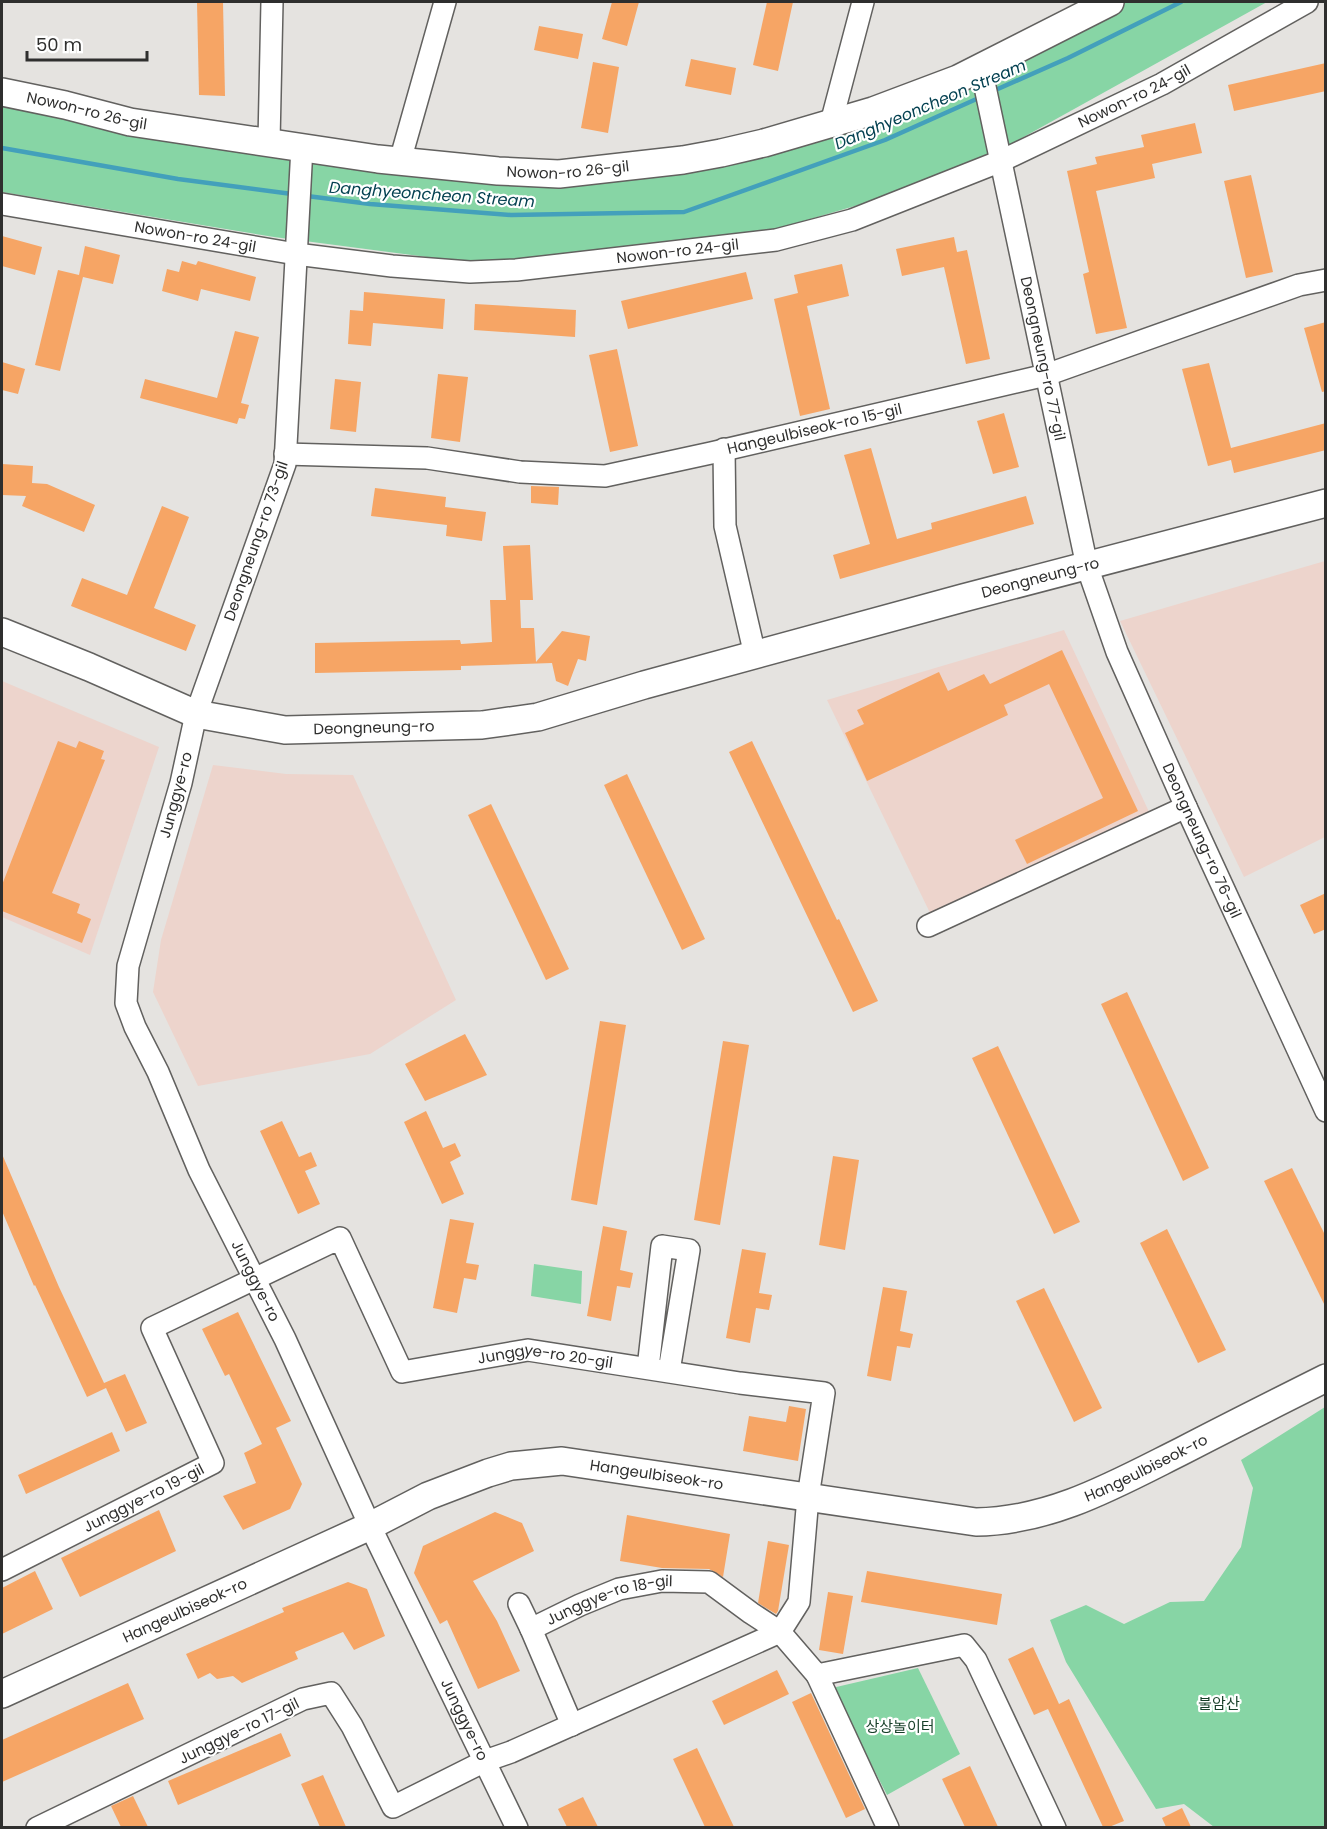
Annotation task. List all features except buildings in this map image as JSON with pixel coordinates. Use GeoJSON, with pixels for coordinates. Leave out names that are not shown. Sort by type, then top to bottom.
{"type":"FeatureCollection","features":[{"type":"Feature","properties":{"kind":"main road","name":"Nowon-ro 26-gil"},"geometry":{"type":"LineString","coordinates":[[2,92],[130,122],[400,161],[498,171],[559,174],[683,160],[764,143],[873,111],[981,71],[1110,2]]}},
{"type":"Feature","properties":{"kind":"main road","name":"Deongneung-ro"},"geometry":{"type":"LineString","coordinates":[[2,632],[196,714],[285,730],[482,724],[538,717],[755,655],[1326,503]]}},
{"type":"Feature","properties":{"kind":"main road","name":"Hangeulbiseok-ro"},"geometry":{"type":"LineString","coordinates":[[2,1694],[370,1526],[428,1496],[511,1466],[562,1461],[976,1522],[1003,1522],[1073,1504],[1326,1378]]}},
{"type":"Feature","properties":{"kind":"street"},"geometry":{"type":"LineString","coordinates":[[268,141],[272,2]]}},
{"type":"Feature","properties":{"kind":"street"},"geometry":{"type":"LineString","coordinates":[[400,161],[445,2]]}},
{"type":"Feature","properties":{"kind":"street"},"geometry":{"type":"LineString","coordinates":[[831,123],[863,2]]}},
{"type":"Feature","properties":{"kind":"street","name":"Nowon-ro 24-gil"},"geometry":{"type":"LineString","coordinates":[[2,204],[296,254],[392,266],[470,272],[516,270],[776,240],[852,220],[1162,84],[1307,2]]}},
{"type":"Feature","properties":{"kind":"street","name":"Deongneung-ro 77-gil"},"geometry":{"type":"LineString","coordinates":[[981,71],[1087,566]]}},
{"type":"Feature","properties":{"kind":"street","name":"Deongneung-ro 73-gil"},"geometry":{"type":"LineString","coordinates":[[196,714],[285,464],[302,147]]}},
{"type":"Feature","properties":{"kind":"street","name":"Hangeulbiseok-ro 15-gil"},"geometry":{"type":"LineString","coordinates":[[285,454],[426,458],[520,472],[605,476],[1046,375],[1299,285],[1326,280]]}},
{"type":"Feature","properties":{"kind":"street"},"geometry":{"type":"LineString","coordinates":[[724,449],[725,526],[755,655]]}},
{"type":"Feature","properties":{"kind":"street","name":"Deongneung-ro 76-gil"},"geometry":{"type":"LineString","coordinates":[[1087,566],[1118,652],[1186,807],[1326,1111]]}},
{"type":"Feature","properties":{"kind":"street","name":"Junggye-ro"},"geometry":{"type":"LineString","coordinates":[[196,714],[181,783],[128,966],[126,1003],[199,1170],[324,1421],[370,1526],[517,1827]]}},
{"type":"Feature","properties":{"kind":"street"},"geometry":{"type":"LineString","coordinates":[[928,926],[1186,807]]}},
{"type":"Feature","properties":{"kind":"street","name":"Junggye-ro 20-gil"},"geometry":{"type":"LineString","coordinates":[[255,1279],[340,1239],[402,1372],[528,1350],[740,1383],[824,1393],[808,1497]]}},
{"type":"Feature","properties":{"kind":"street"},"geometry":{"type":"LineString","coordinates":[[648,1368],[662,1246],[689,1250],[669,1371]]}},
{"type":"Feature","properties":{"kind":"street","name":"Junggye-ro 19-gil"},"geometry":{"type":"LineString","coordinates":[[2,1570],[213,1463],[152,1328],[255,1279]]}},
{"type":"Feature","properties":{"kind":"street"},"geometry":{"type":"LineString","coordinates":[[485,1761],[511,1752],[780,1632],[799,1602],[808,1497]]}},
{"type":"Feature","properties":{"kind":"street","name":"Junggye-ro 18-gil"},"geometry":{"type":"LineString","coordinates":[[572,1725],[531,1629],[619,1589],[662,1581],[709,1582],[780,1632],[817,1675],[888,1827]]}},
{"type":"Feature","properties":{"kind":"street"},"geometry":{"type":"LineString","coordinates":[[519,1604],[531,1629]]}},
{"type":"Feature","properties":{"kind":"street"},"geometry":{"type":"LineString","coordinates":[[817,1675],[964,1645],[976,1660],[1055,1827]]}},
{"type":"Feature","properties":{"kind":"street","name":"Junggye-ro 17-gil"},"geometry":{"type":"LineString","coordinates":[[37,1827],[303,1699],[331,1693],[352,1725],[393,1807],[485,1761]]}},
{"type":"Feature","properties":{"kind":"shaded area"},"geometry":{"type":"Polygon","coordinates":[[[1325,561],[1325,837],[1244,877],[1120,621],[1325,561]]]}},
{"type":"Feature","properties":{"kind":"shaded area"},"geometry":{"type":"Polygon","coordinates":[[[1064,630],[1151,816],[931,915],[827,700],[1064,630]]]}},
{"type":"Feature","properties":{"kind":"shaded area"},"geometry":{"type":"Polygon","coordinates":[[[2,681],[159,747],[90,955],[2,917],[2,681]]]}},
{"type":"Feature","properties":{"kind":"shaded area"},"geometry":{"type":"Polygon","coordinates":[[[213,765],[286,774],[353,775],[456,1000],[370,1054],[198,1086],[153,992],[161,940],[213,765]]]}},
{"type":"Feature","properties":{"kind":"green space"},"geometry":{"type":"Polygon","coordinates":[[[1122,2],[1267,2],[1013,143],[882,198],[756,235],[473,263],[274,237],[2,192],[2,104],[491,183],[841,127],[1122,2]]]}},
{"type":"Feature","properties":{"kind":"green space"},"geometry":{"type":"Polygon","coordinates":[[[534,1264],[582,1271],[581,1304],[531,1296],[534,1264]]]}},
{"type":"Feature","properties":{"kind":"green space","name":"불암산"},"geometry":{"type":"Polygon","coordinates":[[[1325,1407],[1325,1827],[1214,1827],[1184,1804],[1156,1809],[1066,1662],[1050,1620],[1086,1605],[1124,1624],[1170,1602],[1204,1601],[1241,1547],[1253,1488],[1241,1460],[1325,1407]]]}},
{"type":"Feature","properties":{"kind":"green space","name":"상상놀이터"},"geometry":{"type":"Polygon","coordinates":[[[918,1668],[960,1754],[887,1795],[832,1688],[918,1668]]]}},
{"type":"Feature","properties":{"kind":"waterway","name":"Danghyeoncheon Stream"},"geometry":{"type":"LineString","coordinates":[[991,92],[1068,58],[1181,2]]}},
{"type":"Feature","properties":{"kind":"waterway","name":"Danghyeoncheon Stream"},"geometry":{"type":"LineString","coordinates":[[307,196],[370,204],[511,215],[684,212],[885,140],[981,97]]}},
{"type":"Feature","properties":{"kind":"waterway","name":"Danghyeoncheon Stream"},"geometry":{"type":"LineString","coordinates":[[2,148],[178,179],[292,194]]}}]}
